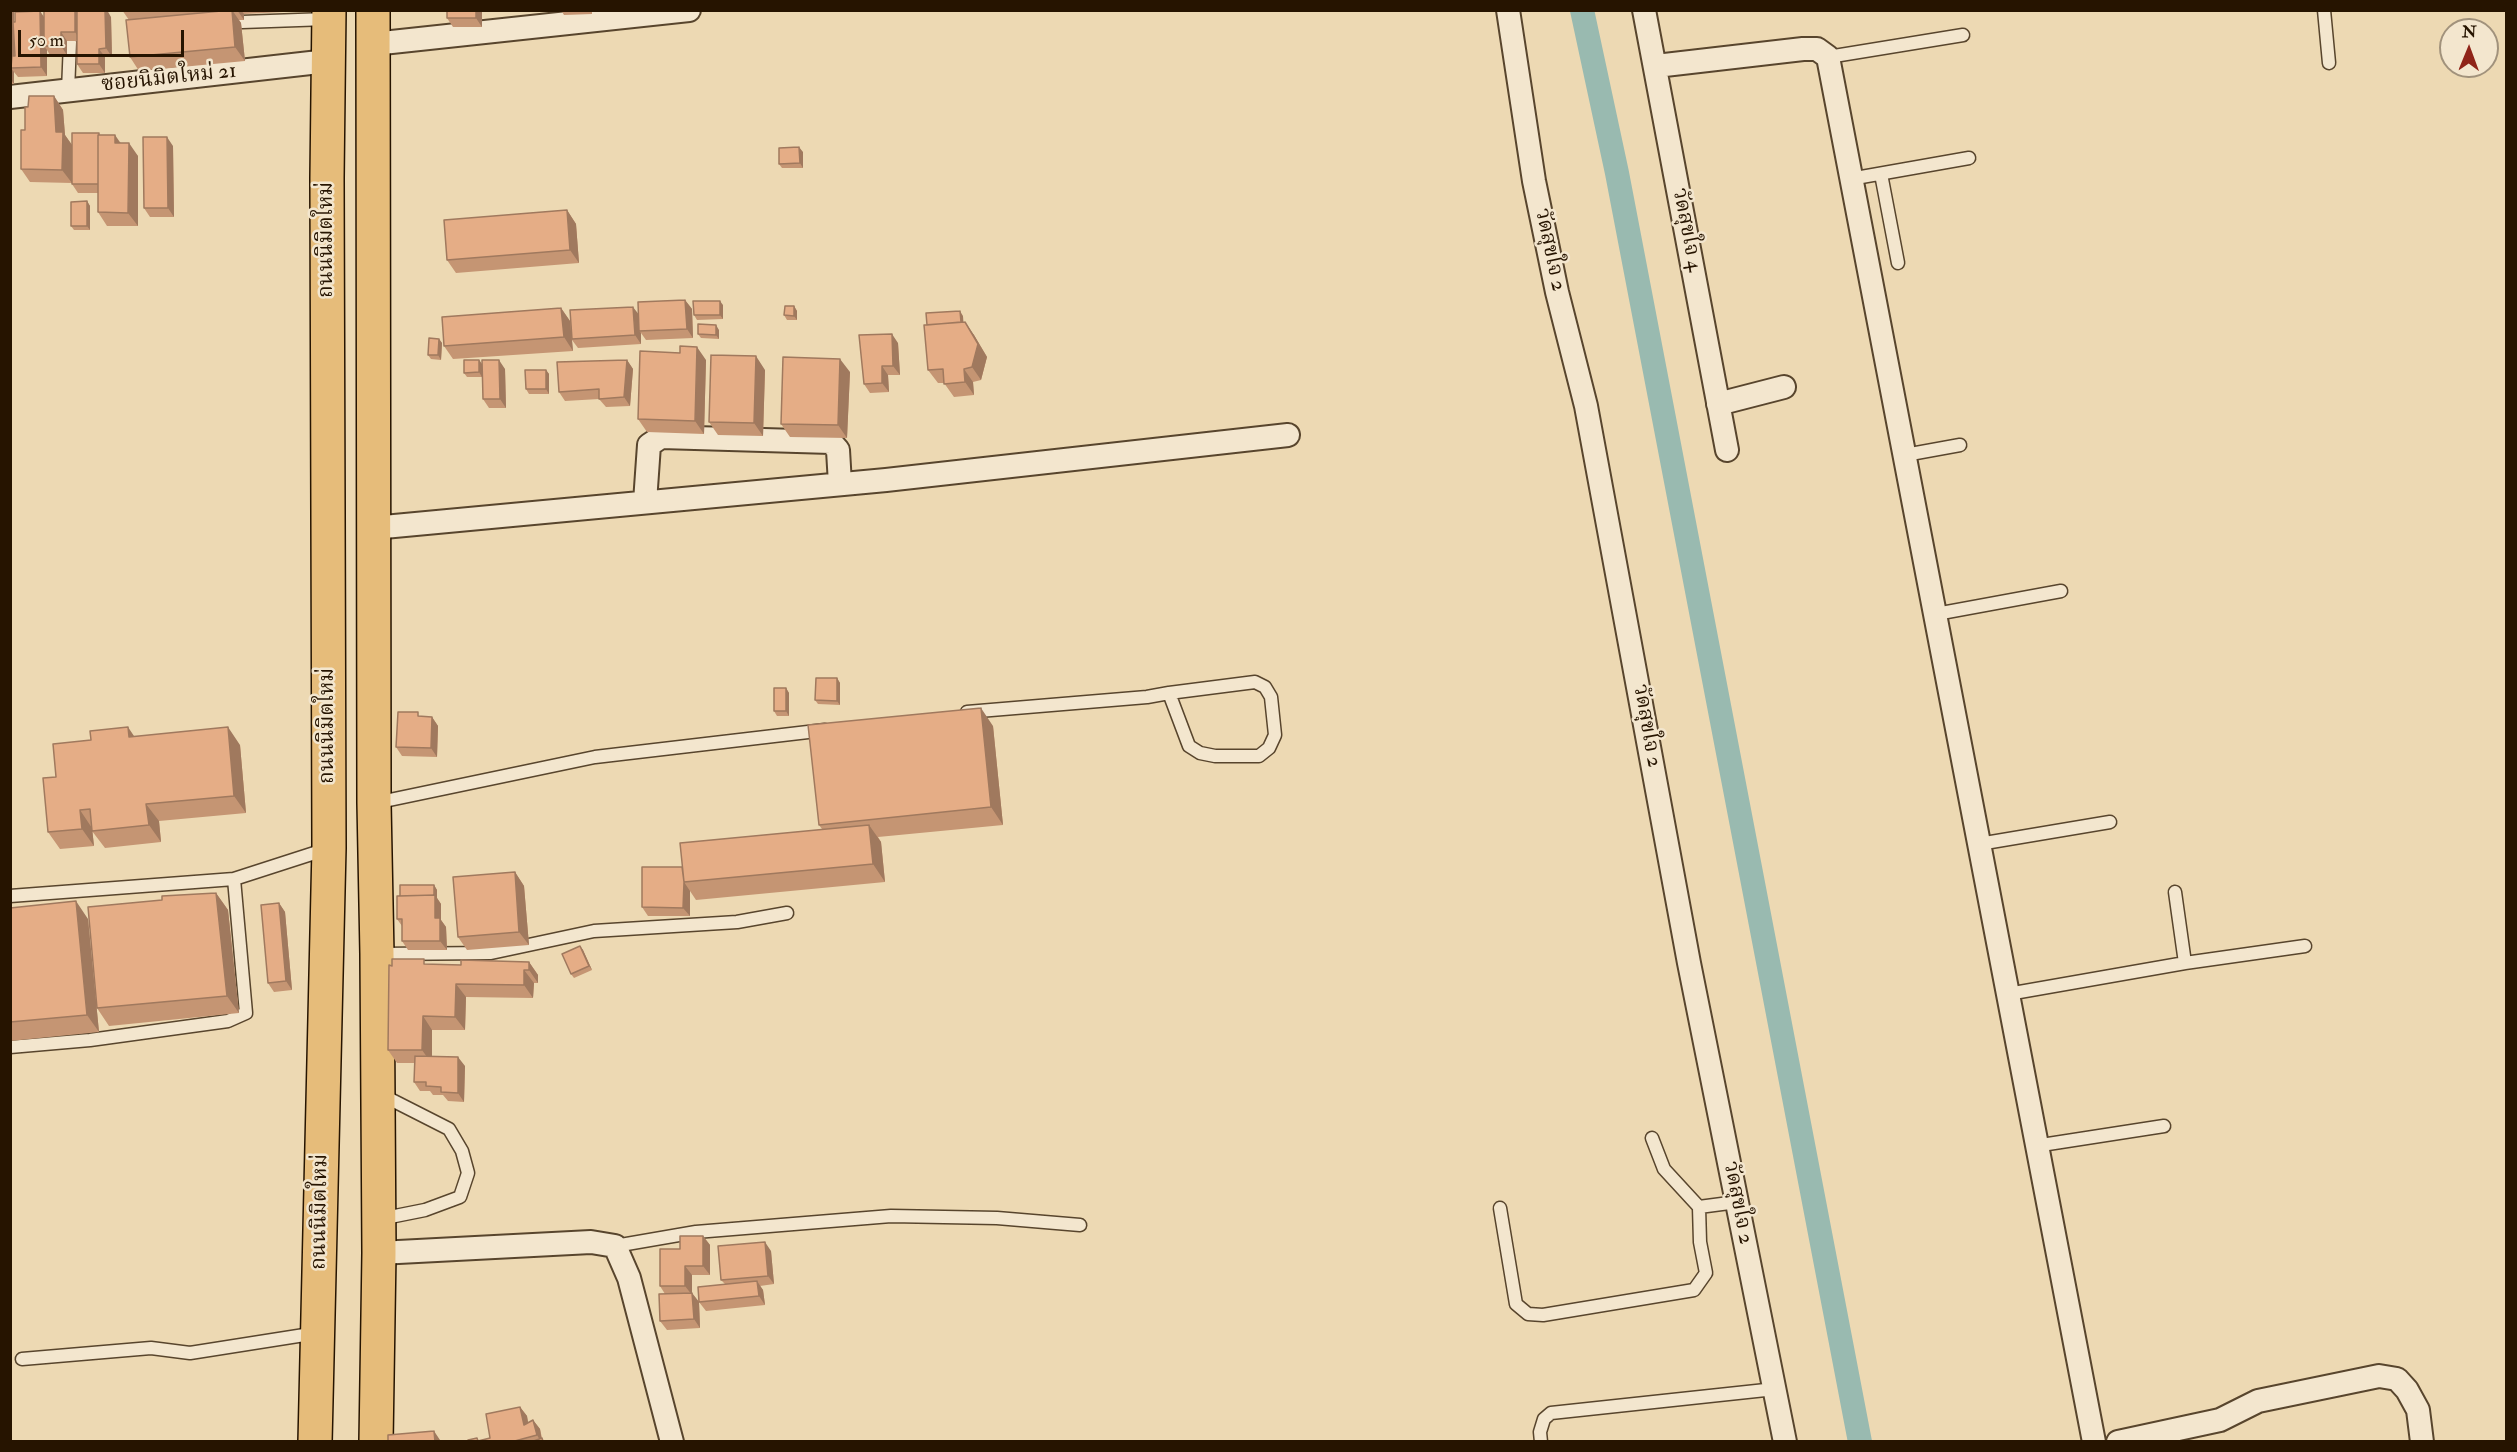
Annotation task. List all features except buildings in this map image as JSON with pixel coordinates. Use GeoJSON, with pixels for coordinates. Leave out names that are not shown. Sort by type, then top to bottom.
{"type":"FeatureCollection","features":[{"type":"Feature","properties":{"kind":"main road"},"geometry":{"type":"LineString","coordinates":[[373,10],[374,803],[379,1253],[376,1442]]}},
{"type":"Feature","properties":{"kind":"main road","name":"ถนนนิมิตใหม่"},"geometry":{"type":"LineString","coordinates":[[315,1442],[329,848],[329,15]]}},
{"type":"Feature","properties":{"kind":"street"},"geometry":{"type":"LineString","coordinates":[[373,45],[689,10]]}},
{"type":"Feature","properties":{"kind":"street","name":"วัดสุขใจ 2"},"geometry":{"type":"LineString","coordinates":[[1508,10],[1534,181],[1557,292],[1586,406],[1689,963],[1785,1442]]}},
{"type":"Feature","properties":{"kind":"street","name":"วัดสุขใจ 4"},"geometry":{"type":"LineString","coordinates":[[1644,10],[1727,450]]}},
{"type":"Feature","properties":{"kind":"street"},"geometry":{"type":"LineString","coordinates":[[1656,66],[1803,49],[1817,49],[1828,57],[1936,614],[2035,1146],[2094,1442]]}},
{"type":"Feature","properties":{"kind":"street","name":"ซอยนิมิตใหม่ 21"},"geometry":{"type":"LineString","coordinates":[[21,99],[68,91],[328,61]]}},
{"type":"Feature","properties":{"kind":"street"},"geometry":{"type":"LineString","coordinates":[[1718,404],[1784,387]]}},
{"type":"Feature","properties":{"kind":"street"},"geometry":{"type":"LineString","coordinates":[[373,528],[840,484],[1288,435]]}},
{"type":"Feature","properties":{"kind":"street"},"geometry":{"type":"LineString","coordinates":[[645,502],[649,445],[660,437],[831,442],[838,450],[840,484]]}},
{"type":"Feature","properties":{"kind":"street"},"geometry":{"type":"LineString","coordinates":[[379,1253],[591,1242],[615,1246],[628,1278],[672,1442]]}},
{"type":"Feature","properties":{"kind":"street"},"geometry":{"type":"LineString","coordinates":[[2118,1442],[2220,1420],[2258,1401],[2277,1396],[2379,1376],[2397,1379],[2407,1390],[2418,1410],[2422,1442]]}},
{"type":"Feature","properties":{"kind":"lane"},"geometry":{"type":"LineString","coordinates":[[2324,10],[2329,63]]}},
{"type":"Feature","properties":{"kind":"lane"},"geometry":{"type":"LineString","coordinates":[[242,22],[329,15]]}},
{"type":"Feature","properties":{"kind":"lane"},"geometry":{"type":"LineString","coordinates":[[1828,57],[1963,35]]}},
{"type":"Feature","properties":{"kind":"lane"},"geometry":{"type":"LineString","coordinates":[[68,91],[70,42]]}},
{"type":"Feature","properties":{"kind":"lane"},"geometry":{"type":"LineString","coordinates":[[1850,179],[1969,158]]}},
{"type":"Feature","properties":{"kind":"lane"},"geometry":{"type":"LineString","coordinates":[[1881,174],[1898,263]]}},
{"type":"Feature","properties":{"kind":"lane"},"geometry":{"type":"LineString","coordinates":[[1905,455],[1960,445]]}},
{"type":"Feature","properties":{"kind":"lane"},"geometry":{"type":"LineString","coordinates":[[1936,614],[2061,591]]}},
{"type":"Feature","properties":{"kind":"lane"},"geometry":{"type":"LineString","coordinates":[[957,713],[1169,693],[1255,682],[1265,687],[1271,697],[1275,735],[1269,748],[1259,756],[1215,756],[1200,753],[1189,746],[1169,693]]}},
{"type":"Feature","properties":{"kind":"lane"},"geometry":{"type":"LineString","coordinates":[[374,803],[595,757],[839,728]]}},
{"type":"Feature","properties":{"kind":"lane"},"geometry":{"type":"LineString","coordinates":[[1979,844],[2110,822]]}},
{"type":"Feature","properties":{"kind":"lane"},"geometry":{"type":"LineString","coordinates":[[10,896],[234,879],[329,848]]}},
{"type":"Feature","properties":{"kind":"lane"},"geometry":{"type":"LineString","coordinates":[[10,1047],[90,1040],[228,1021],[246,1013],[234,879]]}},
{"type":"Feature","properties":{"kind":"lane"},"geometry":{"type":"LineString","coordinates":[[2175,892],[2186,963]]}},
{"type":"Feature","properties":{"kind":"lane"},"geometry":{"type":"LineString","coordinates":[[377,954],[492,953],[594,931],[737,922],[787,913]]}},
{"type":"Feature","properties":{"kind":"lane"},"geometry":{"type":"LineString","coordinates":[[2008,994],[2186,963],[2305,946]]}},
{"type":"Feature","properties":{"kind":"lane"},"geometry":{"type":"LineString","coordinates":[[378,1093],[449,1129],[462,1151],[468,1173],[460,1197],[425,1210],[378,1220]]}},
{"type":"Feature","properties":{"kind":"lane"},"geometry":{"type":"LineString","coordinates":[[2035,1146],[2164,1126]]}},
{"type":"Feature","properties":{"kind":"lane"},"geometry":{"type":"LineString","coordinates":[[1500,1208],[1516,1304],[1528,1314],[1543,1315],[1694,1290],[1706,1273],[1700,1242],[1699,1207],[1664,1169],[1652,1138]]}},
{"type":"Feature","properties":{"kind":"lane"},"geometry":{"type":"LineString","coordinates":[[1699,1207],[1737,1202]]}},
{"type":"Feature","properties":{"kind":"lane"},"geometry":{"type":"LineString","coordinates":[[615,1246],[696,1232],[891,1216],[997,1218],[1080,1225]]}},
{"type":"Feature","properties":{"kind":"lane"},"geometry":{"type":"LineString","coordinates":[[22,1359],[151,1348],[190,1353],[318,1332]]}},
{"type":"Feature","properties":{"kind":"lane"},"geometry":{"type":"LineString","coordinates":[[1541,1442],[1540,1432],[1544,1419],[1551,1413],[1774,1389]]}},
{"type":"Feature","properties":{"kind":"waterway"},"geometry":{"type":"LineString","coordinates":[[1582,10],[1617,173],[1860,1442]]}}]}
